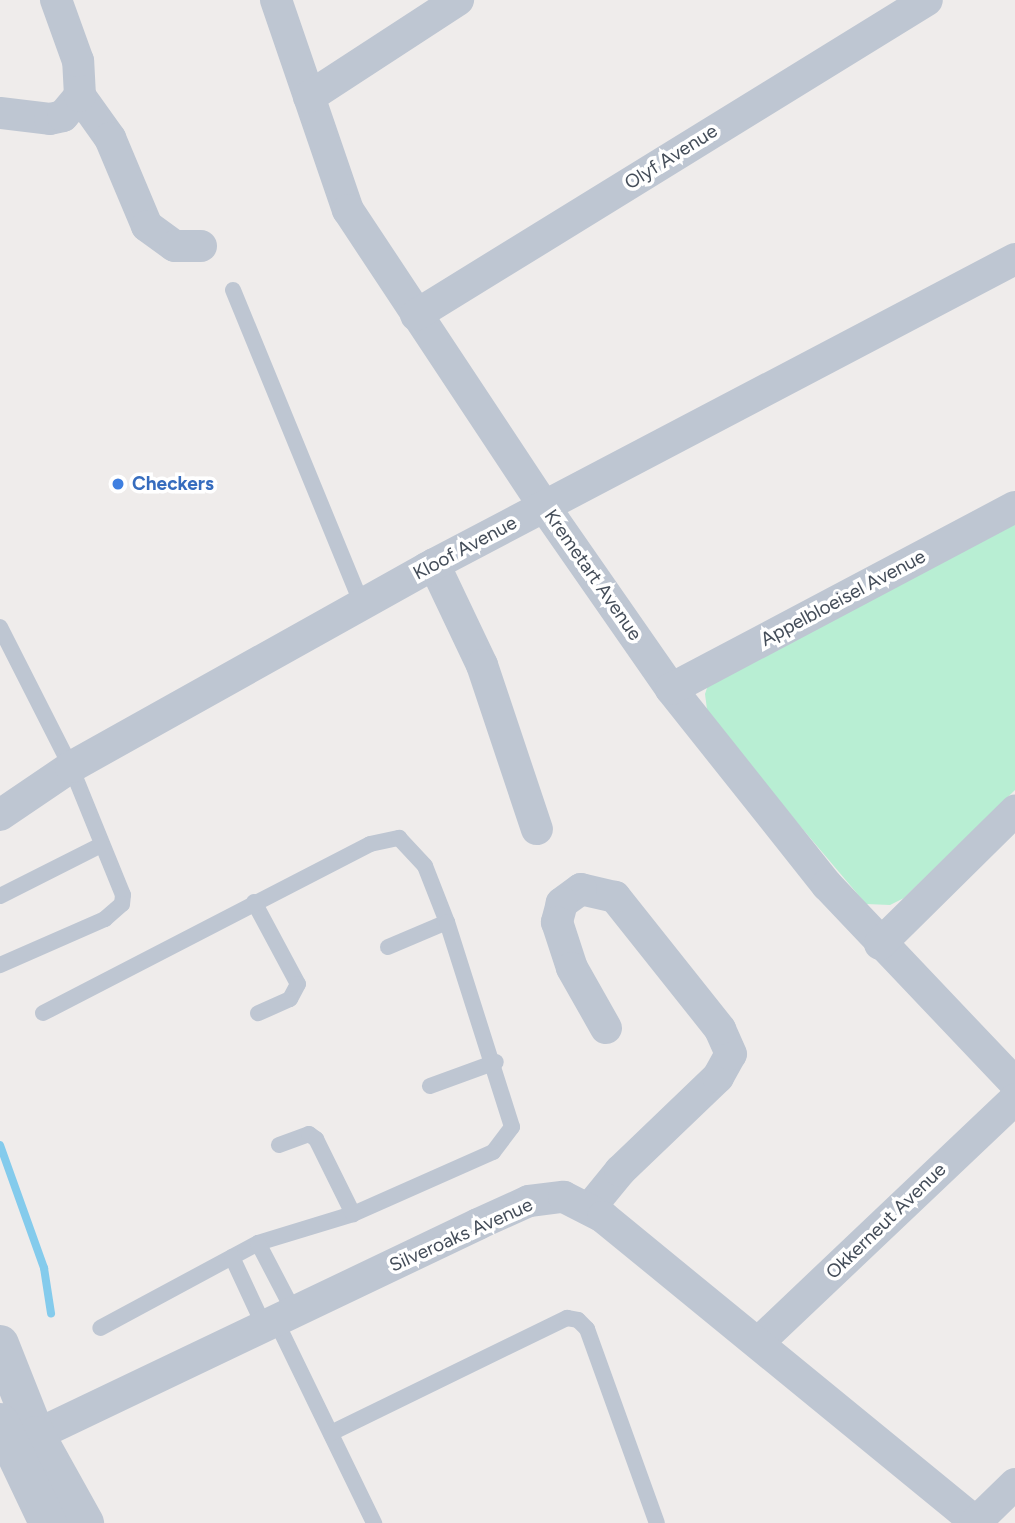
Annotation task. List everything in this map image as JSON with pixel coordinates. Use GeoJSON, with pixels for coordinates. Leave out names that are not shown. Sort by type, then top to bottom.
{"type":"FeatureCollection","features":[{"type":"Feature","properties":{"kind":"street"},"geometry":{"type":"LineString","coordinates":[[56,0],[78,61],[80,96],[110,138],[147,226],[175,246],[201,246]]}},
{"type":"Feature","properties":{"kind":"street","name":"Kremetart Avenue"},"geometry":{"type":"LineString","coordinates":[[276,0],[348,210],[544,506],[671,689],[880,944],[1015,1083]]}},
{"type":"Feature","properties":{"kind":"street"},"geometry":{"type":"LineString","coordinates":[[309,97],[458,0]]}},
{"type":"Feature","properties":{"kind":"street","name":"Olyf Avenue"},"geometry":{"type":"LineString","coordinates":[[416,315],[927,0]]}},
{"type":"Feature","properties":{"kind":"street"},"geometry":{"type":"LineString","coordinates":[[0,113],[50,119],[62,116],[80,96]]}},
{"type":"Feature","properties":{"kind":"street","name":"Kloof Avenue"},"geometry":{"type":"LineString","coordinates":[[0,815],[71,767],[434,564],[1015,259]]}},
{"type":"Feature","properties":{"kind":"street","name":"Appelbloeisel Avenue"},"geometry":{"type":"LineString","coordinates":[[671,689],[1015,507]]}},
{"type":"Feature","properties":{"kind":"street"},"geometry":{"type":"LineString","coordinates":[[434,564],[482,665],[537,829]]}},
{"type":"Feature","properties":{"kind":"street"},"geometry":{"type":"LineString","coordinates":[[880,944],[1015,811]]}},
{"type":"Feature","properties":{"kind":"street"},"geometry":{"type":"LineString","coordinates":[[589,1209],[620,1171],[718,1077],[731,1054],[720,1029],[615,897],[582,888],[562,903],[557,922],[576,976],[606,1028]]}},
{"type":"Feature","properties":{"kind":"street","name":"Okkerneut Avenue"},"geometry":{"type":"LineString","coordinates":[[758,1343],[1015,1099]]}},
{"type":"Feature","properties":{"kind":"street","name":"Silveroaks Avenue"},"geometry":{"type":"LineString","coordinates":[[36,1435],[529,1201],[564,1198],[589,1209],[758,1343],[976,1523]]}},
{"type":"Feature","properties":{"kind":"street"},"geometry":{"type":"LineString","coordinates":[[0,1344],[36,1435],[85,1523]]}},
{"type":"Feature","properties":{"kind":"street"},"geometry":{"type":"LineString","coordinates":[[0,1422],[48,1523]]}},
{"type":"Feature","properties":{"kind":"street"},"geometry":{"type":"LineString","coordinates":[[976,1523],[1015,1484]]}},
{"type":"Feature","properties":{"kind":"lane"},"geometry":{"type":"LineString","coordinates":[[233,290],[362,604]]}},
{"type":"Feature","properties":{"kind":"lane"},"geometry":{"type":"LineString","coordinates":[[0,627],[71,767],[123,895],[116,913],[0,965]]}},
{"type":"Feature","properties":{"kind":"lane"},"geometry":{"type":"LineString","coordinates":[[43,1013],[370,844],[399,838],[425,866],[447,922],[496,1062],[512,1127],[506,1139],[493,1152],[353,1214],[258,1243],[100,1328]]}},
{"type":"Feature","properties":{"kind":"lane"},"geometry":{"type":"LineString","coordinates":[[0,896],[102,845]]}},
{"type":"Feature","properties":{"kind":"lane"},"geometry":{"type":"LineString","coordinates":[[254,902],[298,984],[290,999],[258,1013]]}},
{"type":"Feature","properties":{"kind":"lane"},"geometry":{"type":"LineString","coordinates":[[388,947],[447,922]]}},
{"type":"Feature","properties":{"kind":"lane"},"geometry":{"type":"LineString","coordinates":[[430,1086],[496,1062]]}},
{"type":"Feature","properties":{"kind":"lane"},"geometry":{"type":"LineString","coordinates":[[279,1145],[309,1134],[316,1139],[353,1214]]}},
{"type":"Feature","properties":{"kind":"lane"},"geometry":{"type":"LineString","coordinates":[[258,1243],[278,1319],[374,1523]]}},
{"type":"Feature","properties":{"kind":"lane"},"geometry":{"type":"LineString","coordinates":[[232,1257],[278,1319]]}},
{"type":"Feature","properties":{"kind":"lane"},"geometry":{"type":"LineString","coordinates":[[331,1433],[566,1318],[578,1320],[587,1329],[657,1523]]}},
{"type":"Feature","properties":{"kind":"green space"},"geometry":{"type":"Polygon","coordinates":[[[1015,519],[1015,790],[904,898],[890,905],[866,904],[708,717],[705,694],[708,685],[1015,519]]]}},
{"type":"Feature","properties":{"kind":"waterway"},"geometry":{"type":"LineString","coordinates":[[0,1145],[44,1268],[51,1313]]}},
{"type":"Feature","properties":{"kind":"place","name":"Checkers"},"geometry":{"type":"Point","coordinates":[118,484]}}]}
